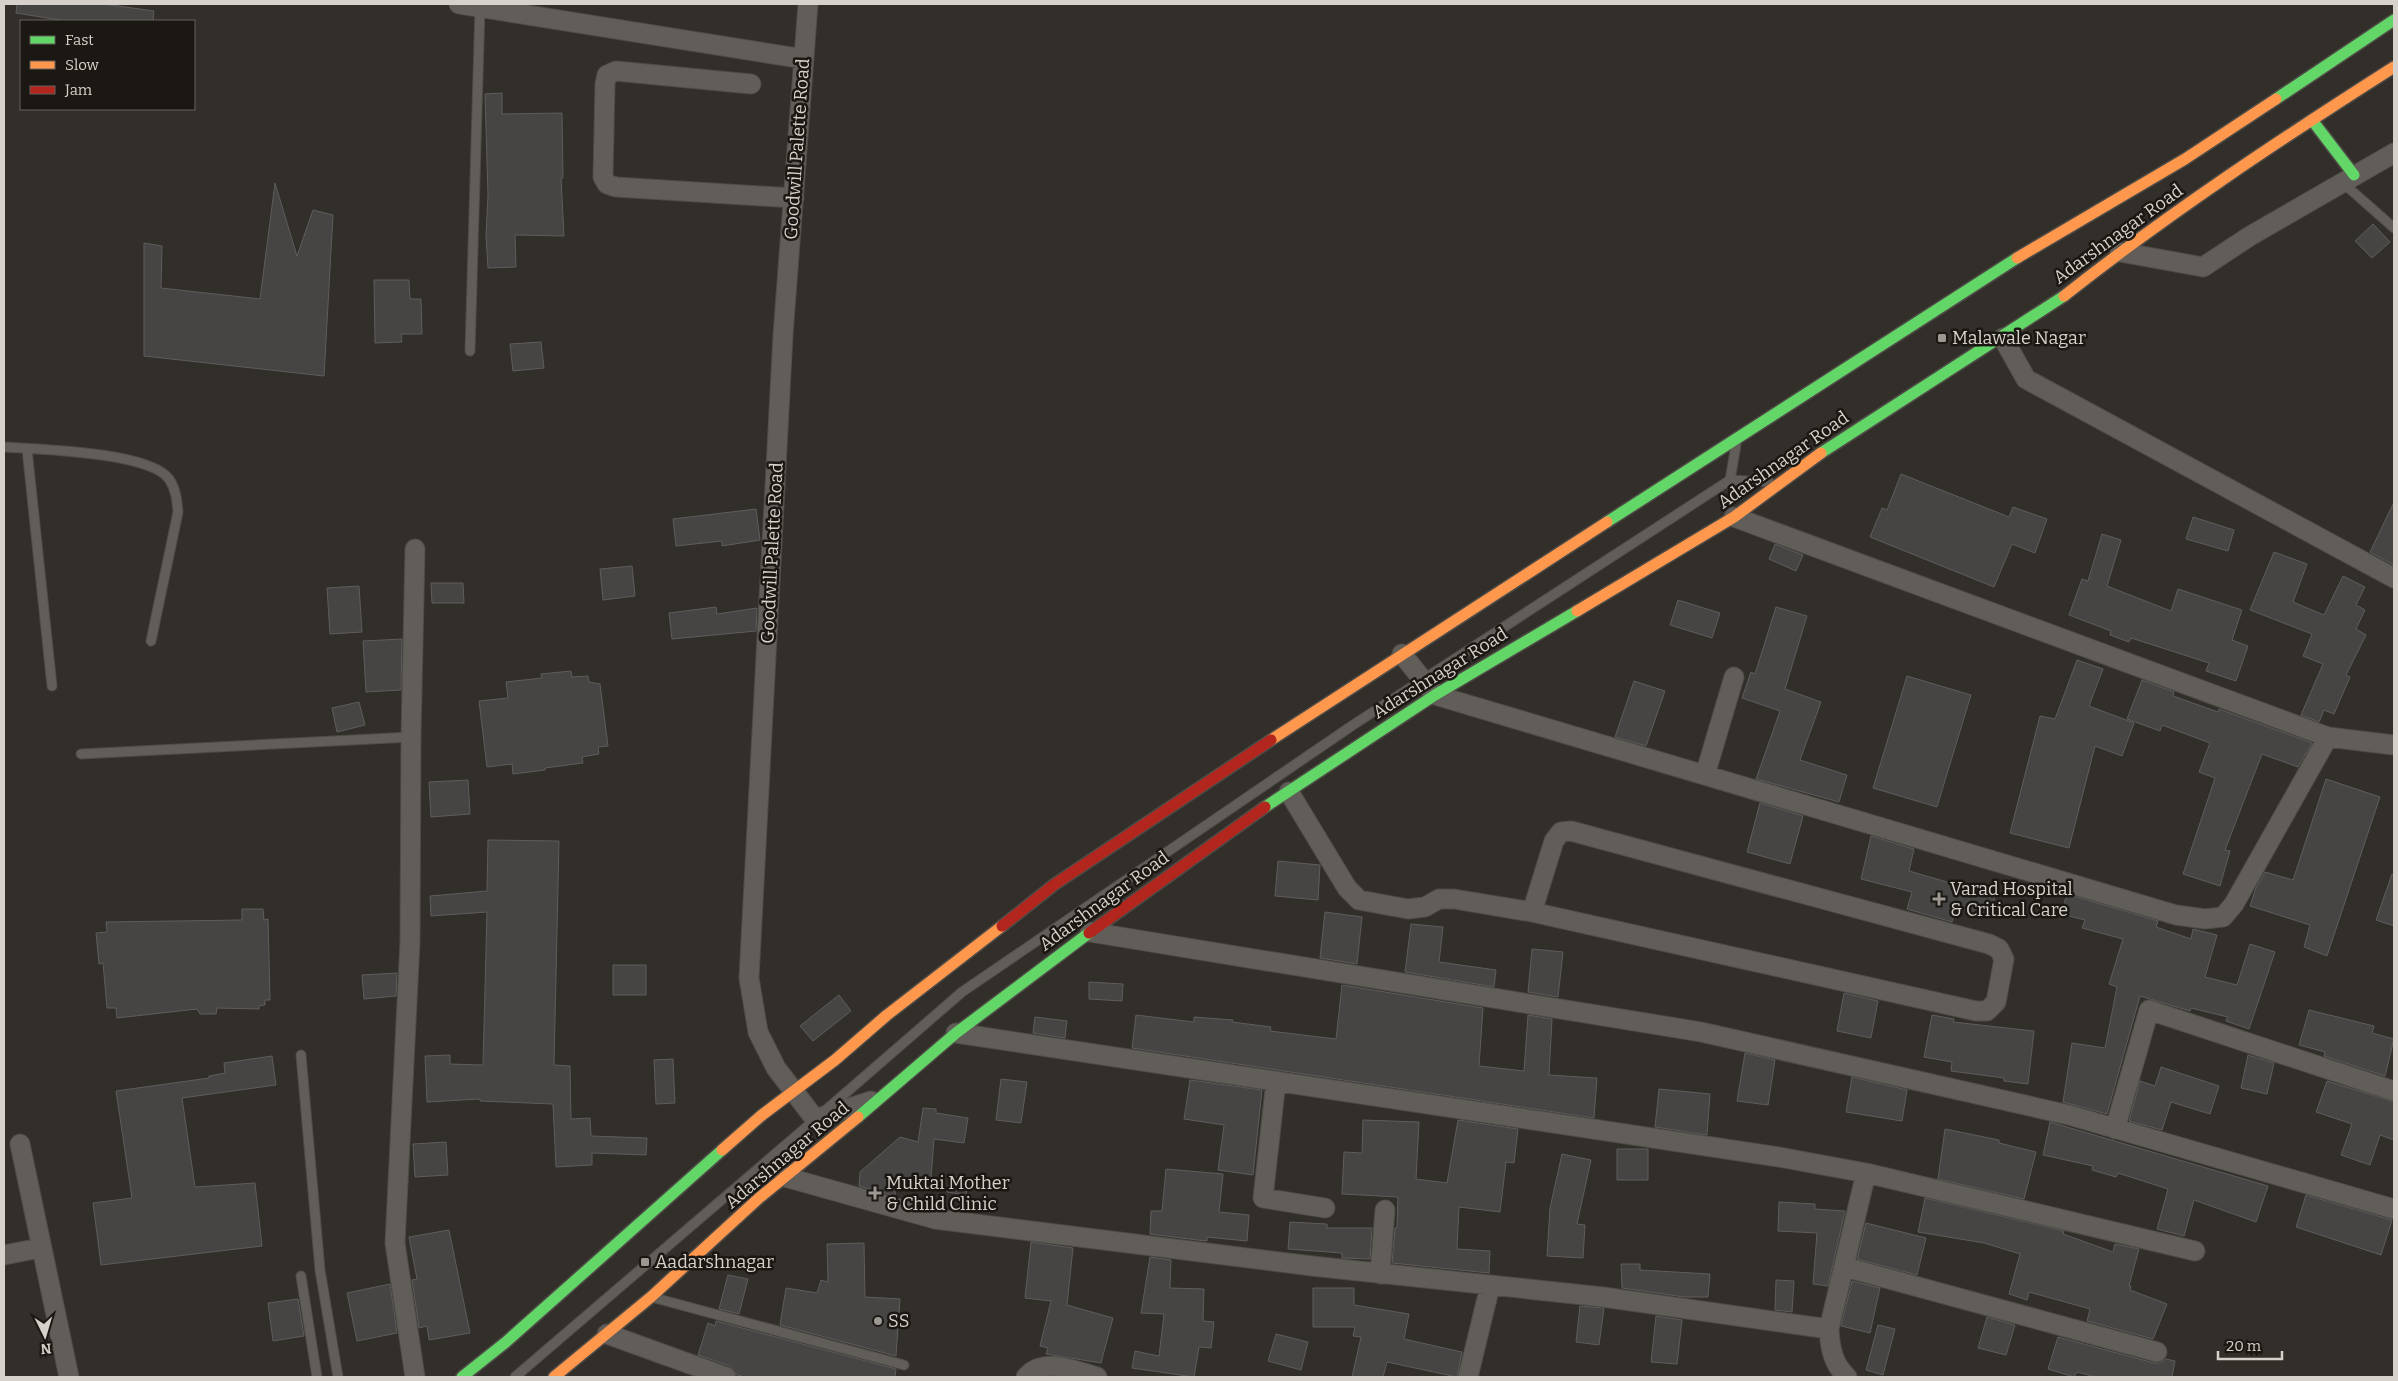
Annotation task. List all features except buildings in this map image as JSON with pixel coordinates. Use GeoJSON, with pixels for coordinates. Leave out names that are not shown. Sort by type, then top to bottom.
{"type":"FeatureCollection","features":[{"type":"Feature","properties":{"kind":"main road","name":"Adarshnagar Road"},"geometry":{"type":"LineString","coordinates":[[462,1377],[506,1342],[762,1116],[887,1014],[1054,884],[1402,654],[2039,244],[2185,158],[2394,20]]}},
{"type":"Feature","properties":{"kind":"main road","name":"Adarshnagar Road"},"geometry":{"type":"LineString","coordinates":[[554,1377],[651,1297],[785,1177],[883,1098],[956,1033],[1090,932],[1289,792],[1434,695],[1734,516],[1827,449],[2053,305],[2120,252],[2280,139],[2394,68]]}},
{"type":"Feature","properties":{"kind":"main road"},"geometry":{"type":"LineString","coordinates":[[2312,120],[2348,179]]}},
{"type":"Feature","properties":{"kind":"street"},"geometry":{"type":"LineString","coordinates":[[459,4],[804,59]]}},
{"type":"Feature","properties":{"kind":"street","name":"Goodwill Palette Road"},"geometry":{"type":"LineString","coordinates":[[808,4],[783,335],[749,978],[758,1032],[776,1068],[815,1119]]}},
{"type":"Feature","properties":{"kind":"street"},"geometry":{"type":"LineString","coordinates":[[752,84],[616,71],[608,75],[605,84],[603,177],[607,184],[616,187],[794,198]]}},
{"type":"Feature","properties":{"kind":"street"},"geometry":{"type":"LineString","coordinates":[[2120,252],[2203,267],[2250,236],[2394,153]]}},
{"type":"Feature","properties":{"kind":"street"},"geometry":{"type":"LineString","coordinates":[[2003,338],[2026,379],[2394,578]]}},
{"type":"Feature","properties":{"kind":"street"},"geometry":{"type":"LineString","coordinates":[[1734,516],[2328,738],[2394,745]]}},
{"type":"Feature","properties":{"kind":"street"},"geometry":{"type":"LineString","coordinates":[[415,549],[411,736],[410,942],[394,1243],[415,1377]]}},
{"type":"Feature","properties":{"kind":"street"},"geometry":{"type":"LineString","coordinates":[[1402,654],[1434,695],[2176,914],[2205,919],[2223,917],[2234,904],[2328,738]]}},
{"type":"Feature","properties":{"kind":"street"},"geometry":{"type":"LineString","coordinates":[[1705,775],[1734,678]]}},
{"type":"Feature","properties":{"kind":"street"},"geometry":{"type":"LineString","coordinates":[[1289,792],[1347,888],[1359,900],[1408,909],[1425,907],[1439,898],[1454,899],[1532,912],[1976,1011],[1987,1011],[1996,1002],[2004,959],[1999,949],[1989,944],[1571,831],[1561,832],[1554,841],[1532,912]]}},
{"type":"Feature","properties":{"kind":"street"},"geometry":{"type":"LineString","coordinates":[[1090,932],[1701,1032],[2069,1115],[2394,1209]]}},
{"type":"Feature","properties":{"kind":"street"},"geometry":{"type":"LineString","coordinates":[[2115,1128],[2149,1010],[2394,1090]]}},
{"type":"Feature","properties":{"kind":"street"},"geometry":{"type":"LineString","coordinates":[[956,1033],[1779,1157],[1866,1173],[2194,1251]]}},
{"type":"Feature","properties":{"kind":"street"},"geometry":{"type":"LineString","coordinates":[[1276,1081],[1263,1198],[1325,1208]]}},
{"type":"Feature","properties":{"kind":"street"},"geometry":{"type":"LineString","coordinates":[[815,1119],[883,1098]]}},
{"type":"Feature","properties":{"kind":"street"},"geometry":{"type":"LineString","coordinates":[[20,1144],[40,1248],[69,1377]]}},
{"type":"Feature","properties":{"kind":"street"},"geometry":{"type":"LineString","coordinates":[[1847,1377],[1839,1370],[1834,1358],[1830,1345],[1830,1329],[1866,1173]]}},
{"type":"Feature","properties":{"kind":"street"},"geometry":{"type":"LineString","coordinates":[[785,1177],[935,1219],[1380,1274],[1603,1297],[1830,1329]]}},
{"type":"Feature","properties":{"kind":"street"},"geometry":{"type":"LineString","coordinates":[[1380,1274],[1385,1210]]}},
{"type":"Feature","properties":{"kind":"street"},"geometry":{"type":"LineString","coordinates":[[4,1256],[40,1248]]}},
{"type":"Feature","properties":{"kind":"street"},"geometry":{"type":"LineString","coordinates":[[1845,1267],[2157,1352]]}},
{"type":"Feature","properties":{"kind":"street"},"geometry":{"type":"LineString","coordinates":[[1468,1377],[1490,1286]]}},
{"type":"Feature","properties":{"kind":"street"},"geometry":{"type":"LineString","coordinates":[[606,1334],[726,1377]]}},
{"type":"Feature","properties":{"kind":"street"},"geometry":{"type":"LineString","coordinates":[[1026,1377],[1042,1366],[1058,1366],[1097,1377]]}},
{"type":"Feature","properties":{"kind":"lane"},"geometry":{"type":"LineString","coordinates":[[470,351],[480,7]]}},
{"type":"Feature","properties":{"kind":"lane"},"geometry":{"type":"LineString","coordinates":[[2348,179],[2394,228]]}},
{"type":"Feature","properties":{"kind":"lane"},"geometry":{"type":"LineString","coordinates":[[1730,480],[1737,439]]}},
{"type":"Feature","properties":{"kind":"lane"},"geometry":{"type":"LineString","coordinates":[[4,447],[117,458],[148,466],[168,478],[175,491],[178,512],[151,640]]}},
{"type":"Feature","properties":{"kind":"lane"},"geometry":{"type":"LineString","coordinates":[[28,449],[52,686]]}},
{"type":"Feature","properties":{"kind":"lane"},"geometry":{"type":"LineString","coordinates":[[515,1377],[962,992],[1423,680],[1730,480],[1780,483]]}},
{"type":"Feature","properties":{"kind":"lane"},"geometry":{"type":"LineString","coordinates":[[80,754],[411,736]]}},
{"type":"Feature","properties":{"kind":"lane"},"geometry":{"type":"LineString","coordinates":[[301,1055],[320,1270],[338,1377]]}},
{"type":"Feature","properties":{"kind":"lane"},"geometry":{"type":"LineString","coordinates":[[301,1276],[317,1377]]}},
{"type":"Feature","properties":{"kind":"lane"},"geometry":{"type":"LineString","coordinates":[[651,1297],[904,1365]]}},
{"type":"Feature","properties":{"kind":"traffic: fast"},"geometry":{"type":"LineString","coordinates":[[2276,99],[2394,20]]}},
{"type":"Feature","properties":{"kind":"traffic: fast"},"geometry":{"type":"LineString","coordinates":[[2312,120],[2354,175]]}},
{"type":"Feature","properties":{"kind":"traffic: fast"},"geometry":{"type":"LineString","coordinates":[[1607,522],[2017,258]]}},
{"type":"Feature","properties":{"kind":"traffic: fast"},"geometry":{"type":"LineString","coordinates":[[1821,453],[2064,296]]}},
{"type":"Feature","properties":{"kind":"traffic: fast"},"geometry":{"type":"LineString","coordinates":[[1265,807],[1435,695],[1577,611]]}},
{"type":"Feature","properties":{"kind":"traffic: fast"},"geometry":{"type":"LineString","coordinates":[[858,1117],[956,1033],[1089,933]]}},
{"type":"Feature","properties":{"kind":"traffic: fast"},"geometry":{"type":"LineString","coordinates":[[462,1377],[506,1342],[722,1150]]}},
{"type":"Feature","properties":{"kind":"traffic: slow"},"geometry":{"type":"LineString","coordinates":[[2064,296],[2144,235],[2226,177],[2394,67]]}},
{"type":"Feature","properties":{"kind":"traffic: slow"},"geometry":{"type":"LineString","coordinates":[[2017,258],[2185,159],[2276,99]]}},
{"type":"Feature","properties":{"kind":"traffic: slow"},"geometry":{"type":"LineString","coordinates":[[1577,611],[1734,517],[1821,453]]}},
{"type":"Feature","properties":{"kind":"traffic: slow"},"geometry":{"type":"LineString","coordinates":[[1271,740],[1607,522]]}},
{"type":"Feature","properties":{"kind":"traffic: slow"},"geometry":{"type":"LineString","coordinates":[[722,1150],[762,1115],[835,1060],[887,1015],[1002,926]]}},
{"type":"Feature","properties":{"kind":"traffic: slow"},"geometry":{"type":"LineString","coordinates":[[554,1377],[651,1297],[759,1198],[858,1117]]}},
{"type":"Feature","properties":{"kind":"traffic: jam"},"geometry":{"type":"LineString","coordinates":[[1002,926],[1055,884],[1271,740]]}},
{"type":"Feature","properties":{"kind":"traffic: jam"},"geometry":{"type":"LineString","coordinates":[[1089,933],[1265,807]]}},
{"type":"Feature","properties":{"kind":"place","name":"Malawale Nagar"},"geometry":{"type":"Point","coordinates":[1942,338]}},
{"type":"Feature","properties":{"kind":"place","name":"Varad Hospital & Critical Care"},"geometry":{"type":"Point","coordinates":[1939,899]}},
{"type":"Feature","properties":{"kind":"place","name":"Muktai Mother & Child Clinic"},"geometry":{"type":"Point","coordinates":[875,1193]}},
{"type":"Feature","properties":{"kind":"place","name":"Aadarshnagar"},"geometry":{"type":"Point","coordinates":[645,1262]}},
{"type":"Feature","properties":{"kind":"place","name":"SS"},"geometry":{"type":"Point","coordinates":[878,1321]}}]}
